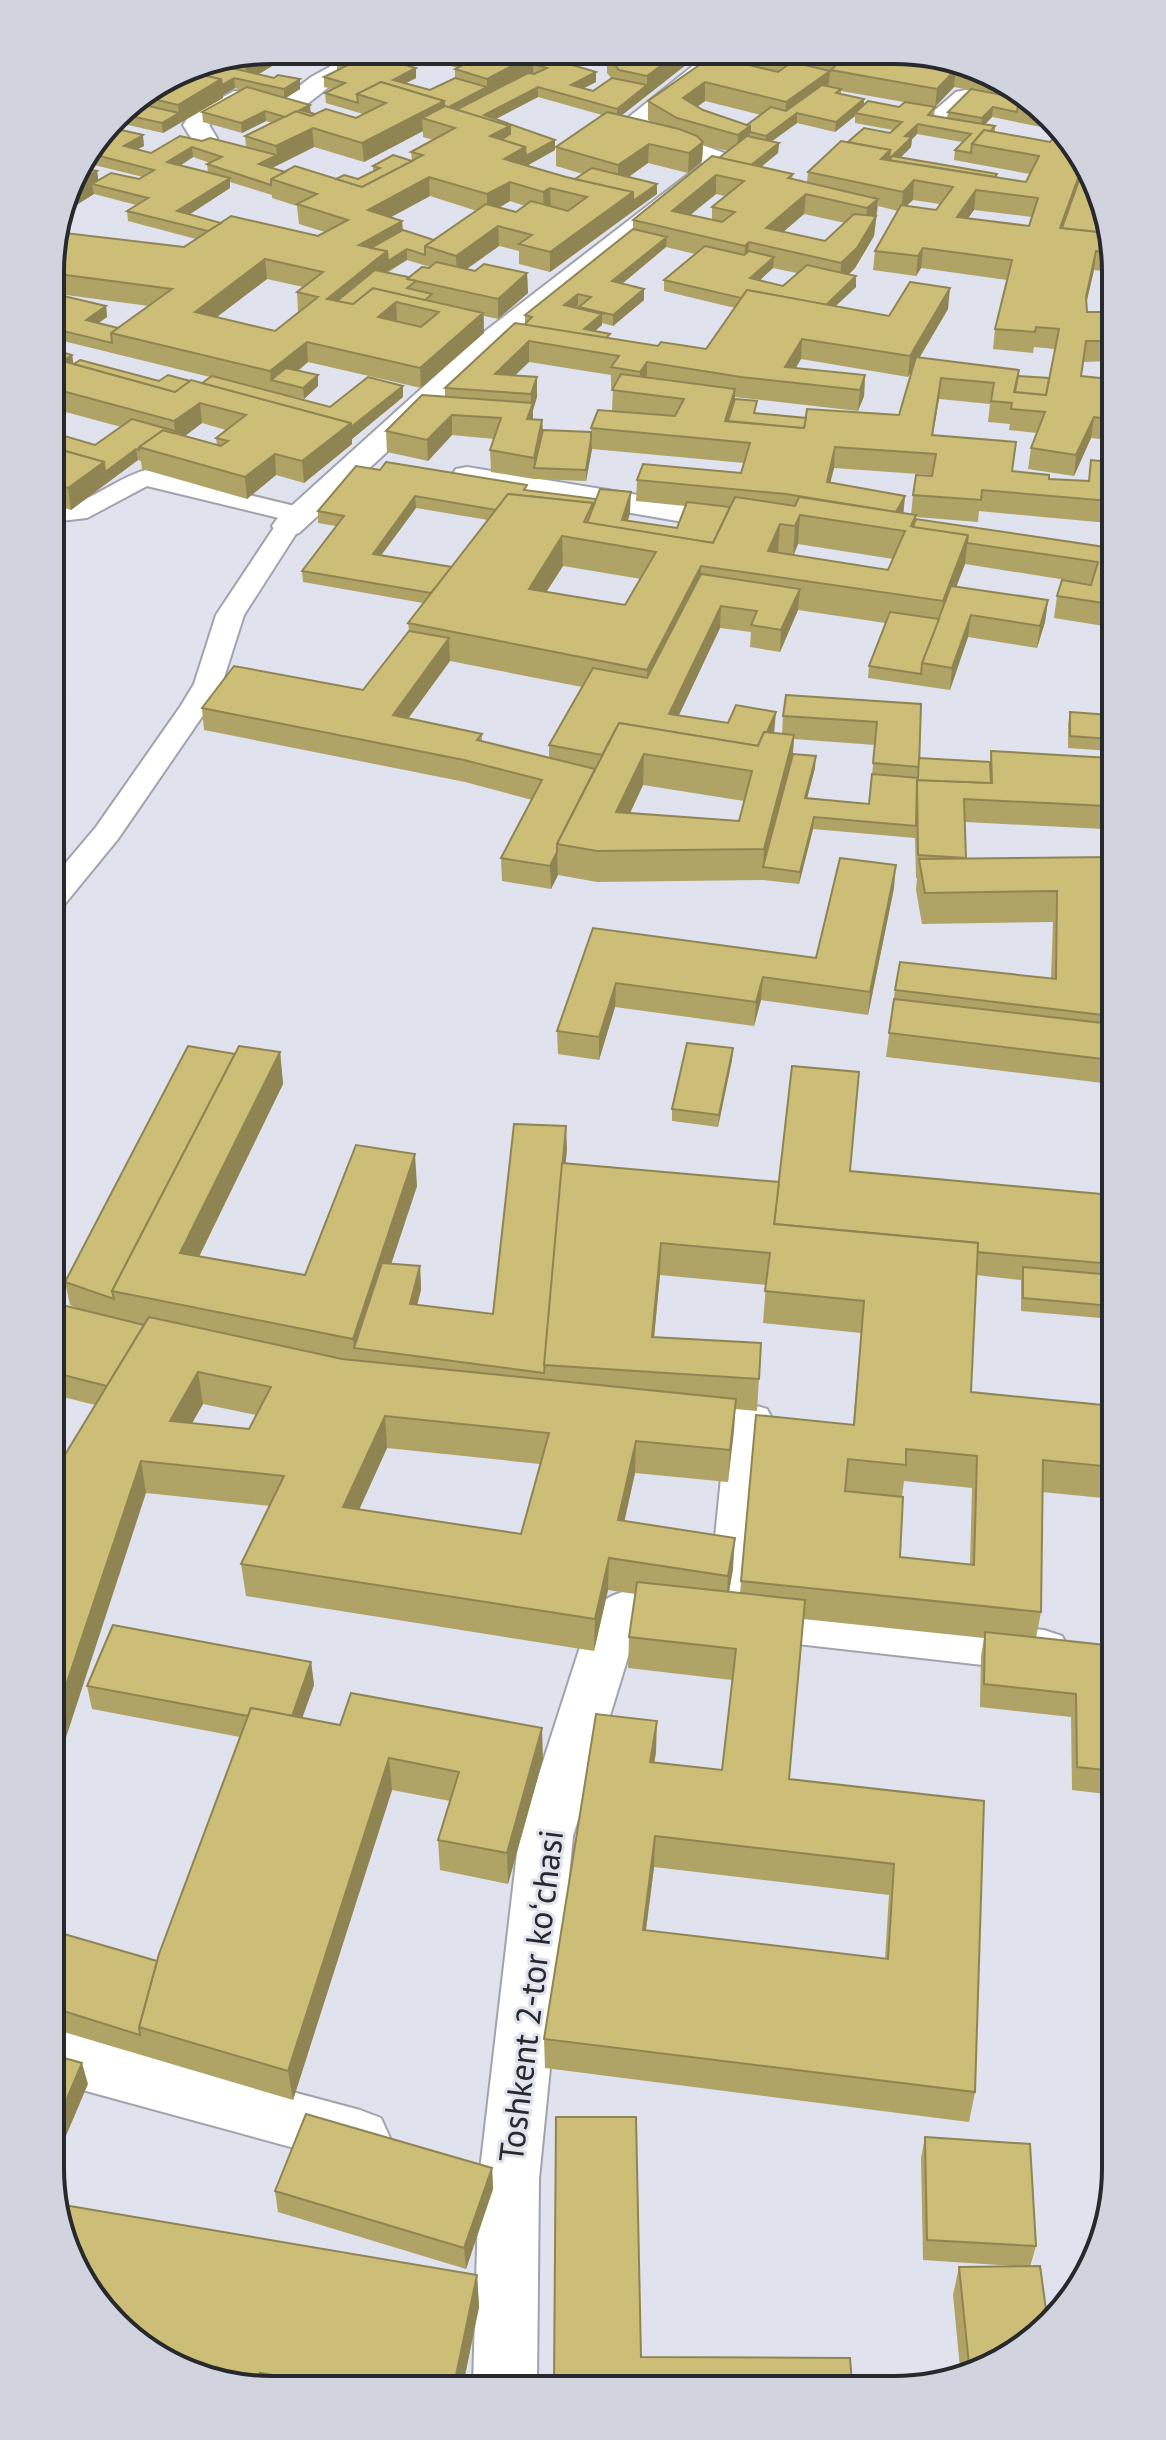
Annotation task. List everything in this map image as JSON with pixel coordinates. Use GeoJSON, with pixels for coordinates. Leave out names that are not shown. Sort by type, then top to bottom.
{"type":"FeatureCollection","features":[{"type":"Feature","properties":{"kind":"street"},"geometry":{"type":"LineString","coordinates":[[202,147],[204,138],[196,125],[198,121],[235,99],[251,95],[279,101],[297,100],[320,82],[353,64]]}},
{"type":"Feature","properties":{"kind":"street"},"geometry":{"type":"LineString","coordinates":[[293,521],[377,461],[494,338],[716,165],[715,158],[707,151],[649,134],[638,120],[710,64]]}},
{"type":"Feature","properties":{"kind":"street"},"geometry":{"type":"LineString","coordinates":[[935,123],[965,97],[1018,105]]}},
{"type":"Feature","properties":{"kind":"street"},"geometry":{"type":"LineString","coordinates":[[708,172],[738,179]]}},
{"type":"Feature","properties":{"kind":"street"},"geometry":{"type":"LineString","coordinates":[[439,471],[777,526]]}},
{"type":"Feature","properties":{"kind":"street"},"geometry":{"type":"LineString","coordinates":[[640,1413],[750,1422],[732,1616]]}},
{"type":"Feature","properties":{"kind":"street","name":"Toshkent 2-tor koʻchasi"},"geometry":{"type":"LineString","coordinates":[[504,2376],[487,2173],[546,1836],[614,1619],[630,1609],[656,1608],[1098,1657]]}},
{"type":"Feature","properties":{"kind":"street"},"geometry":{"type":"LineString","coordinates":[[64,2058],[404,2150]]}},
{"type":"Feature","properties":{"kind":"lane"},"geometry":{"type":"LineString","coordinates":[[64,514],[79,514],[126,484],[146,478],[293,521],[230,615],[208,684],[194,708],[107,833],[64,885]]}},
{"type":"Feature","properties":{"kind":"building"},"geometry":{"type":"Polygon","coordinates":[[[340,64],[401,64],[416,68],[393,80],[430,90],[455,78],[487,87],[444,107],[444,101],[381,82],[357,94],[358,103],[325,93],[345,83],[324,77],[346,66],[340,64]]]}},
{"type":"Feature","properties":{"kind":"building"},"geometry":{"type":"Polygon","coordinates":[[[465,64],[516,64],[487,79],[455,69],[465,64]]]}},
{"type":"Feature","properties":{"kind":"building"},"geometry":{"type":"Polygon","coordinates":[[[533,64],[569,64],[596,72],[571,85],[593,91],[612,78],[647,85],[617,109],[538,87],[484,115],[555,140],[526,156],[525,147],[501,140],[510,134],[510,126],[456,110],[528,73],[534,74],[547,68],[533,64]]]}},
{"type":"Feature","properties":{"kind":"building"},"geometry":{"type":"Polygon","coordinates":[[[614,64],[663,64],[647,76],[619,70],[614,64]]]}},
{"type":"Feature","properties":{"kind":"building"},"geometry":{"type":"Polygon","coordinates":[[[701,64],[745,64],[778,72],[789,64],[800,64],[830,71],[786,102],[705,82],[683,98],[703,110],[750,126],[738,135],[677,118],[648,101],[701,64]]]}},
{"type":"Feature","properties":{"kind":"building"},"geometry":{"type":"Polygon","coordinates":[[[837,64],[899,65],[953,73],[937,89],[831,70],[837,64]]]}},
{"type":"Feature","properties":{"kind":"building"},"geometry":{"type":"Polygon","coordinates":[[[231,68],[274,78],[278,75],[300,79],[284,89],[234,78],[222,85],[221,79],[207,76],[231,68]]]}},
{"type":"Feature","properties":{"kind":"building"},"geometry":{"type":"Polygon","coordinates":[[[206,75],[221,79],[178,105],[156,100],[206,75]]]}},
{"type":"Feature","properties":{"kind":"building"},"geometry":{"type":"Polygon","coordinates":[[[381,82],[444,101],[362,143],[313,128],[276,146],[245,136],[296,111],[311,116],[326,109],[356,118],[386,103],[357,94],[381,82]]]}},
{"type":"Feature","properties":{"kind":"building"},"geometry":{"type":"Polygon","coordinates":[[[822,85],[841,89],[836,93],[864,99],[836,122],[797,113],[766,136],[750,132],[747,125],[771,107],[786,111],[822,85]]]}},
{"type":"Feature","properties":{"kind":"building"},"geometry":{"type":"Polygon","coordinates":[[[247,87],[310,105],[300,110],[315,114],[311,116],[296,111],[285,117],[265,111],[241,123],[202,112],[247,87]]]}},
{"type":"Feature","properties":{"kind":"building"},"geometry":{"type":"Polygon","coordinates":[[[971,89],[1003,95],[1018,105],[1017,112],[993,107],[982,118],[948,112],[971,89]]]}},
{"type":"Feature","properties":{"kind":"building"},"geometry":{"type":"Polygon","coordinates":[[[868,101],[899,107],[905,102],[935,107],[928,115],[995,126],[990,132],[984,130],[972,144],[971,153],[955,150],[971,134],[918,124],[905,136],[912,137],[892,156],[997,174],[995,177],[888,160],[892,157],[889,159],[890,150],[848,142],[864,128],[890,133],[902,122],[855,113],[868,101]]]}},
{"type":"Feature","properties":{"kind":"building"},"geometry":{"type":"Polygon","coordinates":[[[147,106],[179,113],[162,123],[134,117],[147,106]]]}},
{"type":"Feature","properties":{"kind":"building"},"geometry":{"type":"Polygon","coordinates":[[[445,106],[510,126],[490,136],[525,147],[504,159],[633,192],[550,252],[519,244],[532,235],[498,226],[456,256],[425,246],[486,204],[516,212],[531,201],[568,211],[587,197],[550,188],[543,192],[510,182],[487,194],[429,177],[368,210],[402,221],[359,245],[387,251],[327,299],[353,304],[373,288],[483,313],[420,368],[307,342],[270,371],[111,333],[172,289],[64,275],[68,233],[184,247],[231,216],[318,236],[348,220],[297,204],[317,194],[271,179],[295,166],[362,187],[423,155],[411,152],[455,128],[422,118],[445,106]],[[265,259],[195,312],[275,331],[318,297],[297,292],[323,272],[265,259]],[[396,302],[378,317],[421,327],[439,312],[396,302]]]}},
{"type":"Feature","properties":{"kind":"building"},"geometry":{"type":"Polygon","coordinates":[[[607,112],[679,129],[697,136],[703,142],[689,153],[649,144],[618,165],[556,147],[607,112]]]}},
{"type":"Feature","properties":{"kind":"building"},"geometry":{"type":"Polygon","coordinates":[[[121,130],[143,135],[124,146],[151,153],[180,136],[202,141],[210,138],[277,155],[259,164],[285,172],[271,179],[271,185],[207,164],[222,157],[192,147],[167,162],[230,178],[177,211],[221,223],[208,231],[127,211],[148,198],[92,184],[111,173],[139,179],[154,170],[100,156],[121,130]]]}},
{"type":"Feature","properties":{"kind":"building"},"geometry":{"type":"Polygon","coordinates":[[[984,130],[1050,142],[1053,138],[1078,177],[1060,228],[1098,232],[1100,251],[1096,251],[1086,297],[1087,312],[1102,312],[1102,341],[1086,341],[1081,376],[1102,378],[1102,418],[1094,417],[1076,455],[1031,448],[1045,412],[1011,409],[1012,403],[991,401],[994,383],[941,378],[932,435],[1016,442],[1012,471],[1049,475],[1049,479],[1089,481],[1091,460],[1102,461],[1102,500],[982,490],[981,500],[913,495],[916,475],[932,476],[936,454],[835,447],[827,482],[905,496],[896,512],[786,494],[637,480],[643,464],[741,473],[750,443],[591,428],[598,410],[675,416],[684,399],[612,390],[621,374],[735,389],[725,421],[804,428],[807,409],[899,415],[916,357],[1019,370],[1014,392],[1046,395],[1059,329],[1036,327],[1035,332],[995,329],[1012,260],[923,248],[918,256],[875,251],[901,205],[936,210],[953,187],[914,180],[903,192],[808,172],[841,141],[890,150],[881,159],[1026,182],[1039,156],[972,144],[984,130]],[[976,190],[957,217],[1029,226],[1038,198],[976,190]]]}},
{"type":"Feature","properties":{"kind":"building"},"geometry":{"type":"Polygon","coordinates":[[[747,136],[779,143],[751,165],[719,158],[747,136]]]}},
{"type":"Feature","properties":{"kind":"building"},"geometry":{"type":"Polygon","coordinates":[[[393,155],[412,161],[362,187],[336,179],[344,175],[358,179],[380,168],[373,166],[393,155]]]}},
{"type":"Feature","properties":{"kind":"building"},"geometry":{"type":"Polygon","coordinates":[[[712,156],[793,174],[788,178],[878,199],[867,208],[806,194],[766,228],[825,241],[854,214],[876,216],[857,248],[841,263],[749,242],[745,246],[633,220],[712,156]],[[716,175],[672,211],[722,222],[735,212],[712,207],[744,181],[716,175]]]}},
{"type":"Feature","properties":{"kind":"building"},"geometry":{"type":"Polygon","coordinates":[[[592,168],[657,184],[633,201],[633,192],[575,179],[592,168]]]}},
{"type":"Feature","properties":{"kind":"building"},"geometry":{"type":"Polygon","coordinates":[[[1080,179],[1098,232],[1062,228],[1080,179]]]}},
{"type":"Feature","properties":{"kind":"building"},"geometry":{"type":"Polygon","coordinates":[[[633,229],[667,237],[612,281],[644,289],[613,315],[579,307],[591,297],[578,294],[564,305],[602,314],[584,329],[610,334],[606,338],[524,325],[532,317],[525,315],[633,229]]]}},
{"type":"Feature","properties":{"kind":"building"},"geometry":{"type":"Polygon","coordinates":[[[403,230],[434,240],[425,246],[425,255],[407,249],[388,261],[387,251],[371,248],[403,230]]]}},
{"type":"Feature","properties":{"kind":"building"},"geometry":{"type":"Polygon","coordinates":[[[705,246],[744,255],[749,251],[774,257],[750,278],[783,286],[807,265],[856,276],[826,305],[747,290],[741,298],[664,280],[705,246]]]}},
{"type":"Feature","properties":{"kind":"building"},"geometry":{"type":"Polygon","coordinates":[[[436,262],[475,271],[484,264],[527,273],[498,299],[407,279],[422,267],[429,268],[436,262]]]}},
{"type":"Feature","properties":{"kind":"building"},"geometry":{"type":"Polygon","coordinates":[[[375,270],[408,277],[416,281],[407,288],[432,294],[425,300],[373,288],[353,304],[337,301],[375,270]]]}},
{"type":"Feature","properties":{"kind":"building"},"geometry":{"type":"Polygon","coordinates":[[[910,282],[950,288],[910,356],[802,339],[785,367],[865,375],[860,390],[741,377],[647,362],[640,372],[611,367],[619,356],[529,341],[495,374],[537,377],[531,394],[445,388],[515,323],[658,346],[661,342],[706,349],[747,290],[889,316],[910,282]]]}},
{"type":"Feature","properties":{"kind":"building"},"geometry":{"type":"Polygon","coordinates":[[[64,296],[106,306],[86,320],[118,328],[111,333],[112,343],[64,331],[64,296]]]}},
{"type":"Feature","properties":{"kind":"building"},"geometry":{"type":"Polygon","coordinates":[[[80,360],[159,381],[168,375],[190,381],[175,392],[74,364],[80,360]]]}},
{"type":"Feature","properties":{"kind":"building"},"geometry":{"type":"Polygon","coordinates":[[[64,361],[175,392],[191,380],[351,423],[302,461],[275,454],[245,477],[139,447],[163,430],[221,446],[228,441],[216,438],[246,415],[200,403],[174,421],[64,391],[64,361]]]}},
{"type":"Feature","properties":{"kind":"building"},"geometry":{"type":"Polygon","coordinates":[[[286,368],[318,375],[303,388],[271,380],[286,368]]]}},
{"type":"Feature","properties":{"kind":"building"},"geometry":{"type":"Polygon","coordinates":[[[212,376],[330,407],[368,377],[403,386],[351,427],[351,423],[202,383],[212,376]]]}},
{"type":"Feature","properties":{"kind":"building"},"geometry":{"type":"Polygon","coordinates":[[[1018,376],[1049,378],[1046,395],[1015,392],[1018,376]]]}},
{"type":"Feature","properties":{"kind":"building"},"geometry":{"type":"Polygon","coordinates":[[[422,395],[533,403],[527,419],[542,420],[534,458],[490,450],[501,418],[452,415],[427,440],[386,431],[422,395]]]}},
{"type":"Feature","properties":{"kind":"building"},"geometry":{"type":"Polygon","coordinates":[[[735,399],[757,401],[754,413],[806,418],[804,428],[728,421],[735,399]]]}},
{"type":"Feature","properties":{"kind":"building"},"geometry":{"type":"Polygon","coordinates":[[[132,419],[175,431],[163,430],[105,472],[104,462],[64,451],[64,436],[95,445],[132,419]]]}},
{"type":"Feature","properties":{"kind":"building"},"geometry":{"type":"Polygon","coordinates":[[[543,430],[591,432],[586,470],[534,468],[543,430]]]}},
{"type":"Feature","properties":{"kind":"building"},"geometry":{"type":"Polygon","coordinates":[[[64,451],[104,462],[68,488],[64,487],[64,451]]]}},
{"type":"Feature","properties":{"kind":"building"},"geometry":{"type":"Polygon","coordinates":[[[386,462],[527,485],[524,490],[596,499],[593,507],[593,503],[508,494],[496,510],[415,496],[373,554],[452,567],[431,593],[302,571],[344,516],[318,511],[356,466],[380,470],[386,462]]]}},
{"type":"Feature","properties":{"kind":"building"},"geometry":{"type":"Polygon","coordinates":[[[600,489],[631,492],[622,520],[677,528],[687,502],[730,507],[713,543],[587,523],[600,489]]]}},
{"type":"Feature","properties":{"kind":"building"},"geometry":{"type":"Polygon","coordinates":[[[508,494],[593,503],[584,522],[713,543],[735,497],[795,506],[799,497],[916,515],[911,526],[968,535],[943,601],[701,566],[647,670],[408,623],[508,494]],[[800,515],[795,526],[780,524],[768,551],[888,570],[905,531],[800,515]],[[562,536],[529,589],[625,605],[656,552],[562,536]]]}},
{"type":"Feature","properties":{"kind":"building"},"geometry":{"type":"Polygon","coordinates":[[[916,519],[1102,547],[1102,603],[1057,596],[1062,580],[1091,585],[1098,562],[967,543],[968,535],[913,527],[916,519]]]}},
{"type":"Feature","properties":{"kind":"building"},"geometry":{"type":"Polygon","coordinates":[[[701,574],[800,589],[781,630],[751,625],[757,611],[721,606],[669,714],[728,723],[736,705],[776,712],[758,746],[619,723],[602,755],[549,745],[593,668],[647,678],[701,574]]]}},
{"type":"Feature","properties":{"kind":"building"},"geometry":{"type":"Polygon","coordinates":[[[951,586],[1048,600],[1040,626],[971,615],[952,668],[922,663],[951,586]]]}},
{"type":"Feature","properties":{"kind":"building"},"geometry":{"type":"Polygon","coordinates":[[[890,612],[939,619],[922,663],[921,674],[869,666],[890,612]]]}},
{"type":"Feature","properties":{"kind":"building"},"geometry":{"type":"Polygon","coordinates":[[[409,631],[449,638],[393,715],[482,734],[477,740],[595,769],[557,844],[557,852],[550,866],[501,858],[542,780],[464,760],[202,708],[234,666],[363,690],[409,631]]]}},
{"type":"Feature","properties":{"kind":"building"},"geometry":{"type":"Polygon","coordinates":[[[786,695],[921,704],[919,767],[873,763],[877,722],[783,716],[786,695]]]}},
{"type":"Feature","properties":{"kind":"building"},"geometry":{"type":"Polygon","coordinates":[[[1070,712],[1102,714],[1102,738],[1070,736],[1070,712]]]}},
{"type":"Feature","properties":{"kind":"building"},"geometry":{"type":"Polygon","coordinates":[[[619,723],[758,746],[764,732],[794,735],[764,849],[597,851],[557,844],[619,723]],[[644,754],[616,812],[739,821],[752,771],[644,754]]]}},
{"type":"Feature","properties":{"kind":"building"},"geometry":{"type":"Polygon","coordinates":[[[991,751],[1102,758],[1102,806],[964,799],[966,858],[918,855],[917,780],[992,783],[991,751]]]}},
{"type":"Feature","properties":{"kind":"building"},"geometry":{"type":"Polygon","coordinates":[[[793,754],[816,756],[805,798],[869,804],[872,774],[918,778],[919,758],[990,762],[991,783],[917,780],[916,826],[814,817],[800,872],[763,867],[793,754]]]}},
{"type":"Feature","properties":{"kind":"building"},"geometry":{"type":"Polygon","coordinates":[[[1102,857],[1102,1015],[895,990],[900,962],[1056,979],[1057,891],[925,893],[919,859],[1102,857]]]}},
{"type":"Feature","properties":{"kind":"building"},"geometry":{"type":"Polygon","coordinates":[[[840,858],[896,865],[870,992],[763,977],[756,1002],[616,983],[599,1037],[557,1031],[593,928],[816,958],[840,858]]]}},
{"type":"Feature","properties":{"kind":"building"},"geometry":{"type":"Polygon","coordinates":[[[894,999],[1102,1023],[1102,1059],[889,1033],[894,999]]]}},
{"type":"Feature","properties":{"kind":"building"},"geometry":{"type":"Polygon","coordinates":[[[687,1043],[733,1048],[719,1115],[672,1109],[687,1043]]]}},
{"type":"Feature","properties":{"kind":"building"},"geometry":{"type":"Polygon","coordinates":[[[188,1046],[235,1054],[112,1291],[114,1299],[65,1282],[188,1046]]]}},
{"type":"Feature","properties":{"kind":"building"},"geometry":{"type":"Polygon","coordinates":[[[239,1046],[280,1052],[180,1253],[305,1275],[356,1145],[415,1154],[353,1339],[112,1291],[239,1046]]]}},
{"type":"Feature","properties":{"kind":"building"},"geometry":{"type":"Polygon","coordinates":[[[792,1066],[859,1072],[850,1171],[1102,1194],[1102,1263],[977,1252],[978,1243],[774,1224],[792,1066]]]}},
{"type":"Feature","properties":{"kind":"building"},"geometry":{"type":"Polygon","coordinates":[[[514,1124],[566,1126],[544,1373],[354,1348],[382,1263],[420,1266],[410,1304],[493,1314],[514,1124]]]}},
{"type":"Feature","properties":{"kind":"building"},"geometry":{"type":"Polygon","coordinates":[[[562,1163],[779,1182],[774,1224],[978,1243],[971,1392],[1102,1405],[1102,1466],[1043,1460],[1041,1612],[741,1581],[756,1415],[854,1425],[864,1301],[765,1291],[770,1253],[661,1243],[652,1337],[761,1343],[759,1379],[544,1365],[562,1163]],[[906,1449],[906,1465],[848,1459],[845,1491],[903,1497],[900,1557],[974,1565],[977,1456],[906,1449]]]}},
{"type":"Feature","properties":{"kind":"building"},"geometry":{"type":"Polygon","coordinates":[[[1023,1267],[1102,1274],[1102,1305],[1023,1298],[1023,1267]]]}},
{"type":"Feature","properties":{"kind":"building"},"geometry":{"type":"Polygon","coordinates":[[[64,1305],[144,1325],[107,1386],[64,1375],[64,1305]]]}},
{"type":"Feature","properties":{"kind":"building"},"geometry":{"type":"Polygon","coordinates":[[[149,1317],[342,1359],[736,1399],[730,1450],[636,1441],[618,1520],[735,1538],[728,1576],[609,1558],[595,1619],[241,1564],[284,1476],[141,1461],[64,1691],[64,1453],[149,1317]],[[198,1372],[170,1421],[249,1429],[271,1387],[198,1372]],[[385,1416],[343,1507],[521,1534],[549,1433],[385,1416]]]}},
{"type":"Feature","properties":{"kind":"building"},"geometry":{"type":"Polygon","coordinates":[[[637,1582],[805,1600],[789,1779],[984,1801],[975,2092],[544,2039],[596,1714],[657,1721],[650,1762],[722,1770],[736,1649],[629,1637],[637,1582]],[[655,1836],[643,1930],[888,1959],[894,1864],[655,1836]]]}},
{"type":"Feature","properties":{"kind":"building"},"geometry":{"type":"Polygon","coordinates":[[[113,1625],[311,1662],[292,1716],[251,1708],[248,1716],[87,1686],[113,1625]]]}},
{"type":"Feature","properties":{"kind":"building"},"geometry":{"type":"Polygon","coordinates":[[[985,1632],[1102,1645],[1102,1770],[1077,1767],[1076,1694],[984,1684],[985,1632]]]}},
{"type":"Feature","properties":{"kind":"building"},"geometry":{"type":"Polygon","coordinates":[[[351,1693],[542,1728],[507,1853],[438,1840],[459,1772],[389,1758],[288,2071],[139,2027],[159,1954],[251,1708],[340,1725],[351,1693]]]}},
{"type":"Feature","properties":{"kind":"building"},"geometry":{"type":"Polygon","coordinates":[[[64,1934],[157,1961],[139,2027],[140,2035],[64,2011],[64,1934]]]}},
{"type":"Feature","properties":{"kind":"building"},"geometry":{"type":"Polygon","coordinates":[[[64,2058],[82,2063],[64,2105],[64,2058]]]}},
{"type":"Feature","properties":{"kind":"building"},"geometry":{"type":"Polygon","coordinates":[[[306,2114],[492,2168],[464,2248],[275,2191],[306,2114]]]}},
{"type":"Feature","properties":{"kind":"building"},"geometry":{"type":"Polygon","coordinates":[[[556,2117],[636,2117],[641,2357],[850,2358],[851,2376],[554,2376],[556,2117]]]}},
{"type":"Feature","properties":{"kind":"building"},"geometry":{"type":"Polygon","coordinates":[[[925,2137],[1030,2144],[1036,2246],[927,2240],[925,2137]]]}},
{"type":"Feature","properties":{"kind":"building"},"geometry":{"type":"Polygon","coordinates":[[[68,2206],[477,2275],[456,2376],[278,2376],[231,2372],[205,2365],[156,2341],[135,2324],[107,2295],[92,2272],[80,2248],[68,2206]]]}},
{"type":"Feature","properties":{"kind":"building"},"geometry":{"type":"Polygon","coordinates":[[[1040,2266],[1046,2309],[1010,2341],[969,2362],[959,2267],[1040,2266]]]}}]}
